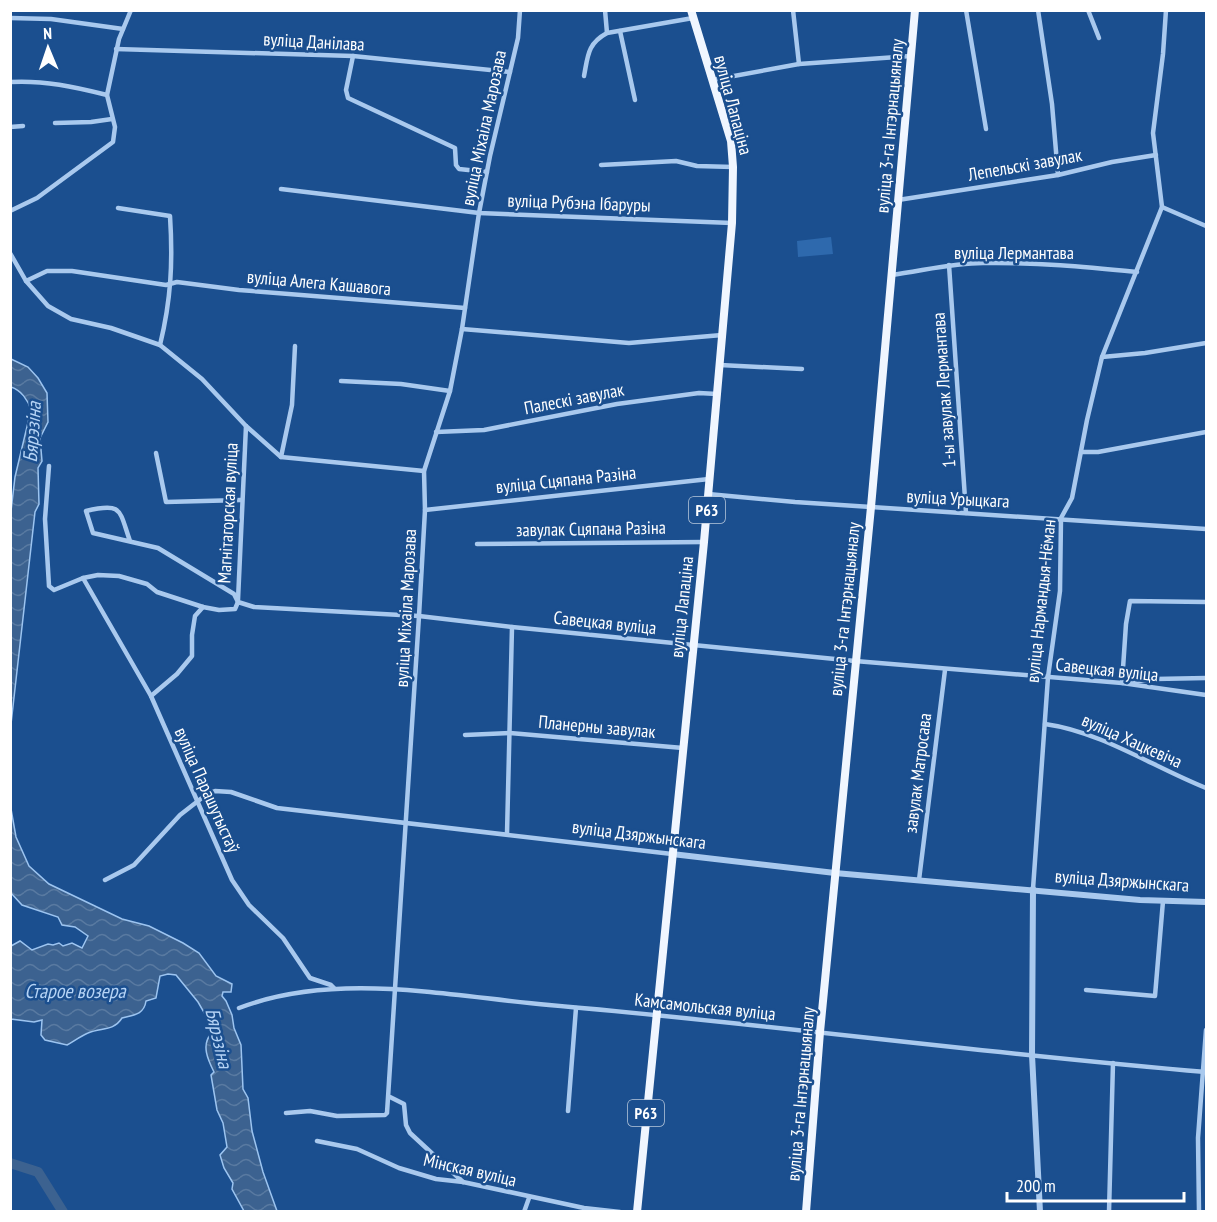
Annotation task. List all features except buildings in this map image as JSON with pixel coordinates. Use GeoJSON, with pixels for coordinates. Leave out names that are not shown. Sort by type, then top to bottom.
{"type":"FeatureCollection","features":[{"type":"Feature","properties":{"kind":"main road","name":"вуліца 3-га Інтэрнацыяналу"},"geometry":{"type":"LineString","coordinates":[[806,1212],[820,1032],[871,507],[915,10]]}},
{"type":"Feature","properties":{"kind":"main road","name":"вуліца Лапаціна"},"geometry":{"type":"LineString","coordinates":[[637,1212],[704,542],[732,223],[731,141],[692,14]]}},
{"type":"Feature","properties":{"kind":"street"},"geometry":{"type":"LineString","coordinates":[[51,19],[52,10]]}},
{"type":"Feature","properties":{"kind":"street"},"geometry":{"type":"LineString","coordinates":[[10,211],[37,198],[113,142],[115,128],[107,96],[116,49],[131,10]]}},
{"type":"Feature","properties":{"kind":"street","name":"вуліца Міхаіла Марозава"},"geometry":{"type":"LineString","coordinates":[[390,1097],[425,510],[424,471],[450,391],[462,329],[479,213],[518,38],[520,10]]}},
{"type":"Feature","properties":{"kind":"street"},"geometry":{"type":"LineString","coordinates":[[605,10],[607,33]]}},
{"type":"Feature","properties":{"kind":"street"},"geometry":{"type":"LineString","coordinates":[[793,10],[799,64]]}},
{"type":"Feature","properties":{"kind":"street"},"geometry":{"type":"LineString","coordinates":[[966,10],[986,129]]}},
{"type":"Feature","properties":{"kind":"street"},"geometry":{"type":"LineString","coordinates":[[1038,10],[1052,104],[1058,175]]}},
{"type":"Feature","properties":{"kind":"street"},"geometry":{"type":"LineString","coordinates":[[1088,10],[1099,38]]}},
{"type":"Feature","properties":{"kind":"street","name":"вуліца Нармандыя-Нёман"},"geometry":{"type":"LineString","coordinates":[[1040,1212],[1035,1151],[1032,1055],[1034,889],[1048,677],[1060,591],[1061,518],[1072,498],[1102,357],[1162,207],[1153,133],[1166,10]]}},
{"type":"Feature","properties":{"kind":"street"},"geometry":{"type":"LineString","coordinates":[[584,76],[590,48],[596,39],[607,33],[692,14]]}},
{"type":"Feature","properties":{"kind":"street"},"geometry":{"type":"LineString","coordinates":[[10,18],[51,19],[123,30]]}},
{"type":"Feature","properties":{"kind":"street"},"geometry":{"type":"LineString","coordinates":[[620,31],[635,100]]}},
{"type":"Feature","properties":{"kind":"street","name":"вуліца Данілава"},"geometry":{"type":"LineString","coordinates":[[116,49],[353,56],[510,72]]}},
{"type":"Feature","properties":{"kind":"street"},"geometry":{"type":"LineString","coordinates":[[353,56],[346,90],[348,98],[455,148],[456,165],[459,169],[487,172]]}},
{"type":"Feature","properties":{"kind":"street"},"geometry":{"type":"LineString","coordinates":[[712,80],[799,64],[910,56]]}},
{"type":"Feature","properties":{"kind":"street"},"geometry":{"type":"LineString","coordinates":[[10,82],[30,81],[69,86],[107,96]]}},
{"type":"Feature","properties":{"kind":"street"},"geometry":{"type":"LineString","coordinates":[[55,123],[112,119]]}},
{"type":"Feature","properties":{"kind":"street"},"geometry":{"type":"LineString","coordinates":[[10,127],[23,126]]}},
{"type":"Feature","properties":{"kind":"street","name":"Лепельскі завулак"},"geometry":{"type":"LineString","coordinates":[[898,200],[1058,175],[1112,162],[1156,155]]}},
{"type":"Feature","properties":{"kind":"street"},"geometry":{"type":"LineString","coordinates":[[601,165],[676,161],[696,166],[733,167]]}},
{"type":"Feature","properties":{"kind":"street","name":"вуліца Рубэна Ібаруры"},"geometry":{"type":"LineString","coordinates":[[281,189],[479,213],[732,223]]}},
{"type":"Feature","properties":{"kind":"street"},"geometry":{"type":"LineString","coordinates":[[1162,207],[1206,226]]}},
{"type":"Feature","properties":{"kind":"street"},"geometry":{"type":"LineString","coordinates":[[118,208],[170,216],[172,282],[169,310],[160,345]]}},
{"type":"Feature","properties":{"kind":"street"},"geometry":{"type":"LineString","coordinates":[[10,253],[26,281],[48,306],[71,319],[111,328],[160,345],[202,379],[246,426],[281,457],[424,471]]}},
{"type":"Feature","properties":{"kind":"street","name":"вуліца Лермантава"},"geometry":{"type":"LineString","coordinates":[[891,275],[949,265],[982,263],[1040,263],[1137,272]]}},
{"type":"Feature","properties":{"kind":"street","name":"1-ы завулак Лермантава"},"geometry":{"type":"LineString","coordinates":[[949,265],[966,513]]}},
{"type":"Feature","properties":{"kind":"street","name":"вуліца Алега Кашавога"},"geometry":{"type":"LineString","coordinates":[[26,281],[47,271],[72,272],[166,285],[172,282],[239,290],[465,308]]}},
{"type":"Feature","properties":{"kind":"street"},"geometry":{"type":"LineString","coordinates":[[462,329],[629,343],[722,335]]}},
{"type":"Feature","properties":{"kind":"street"},"geometry":{"type":"LineString","coordinates":[[1102,357],[1206,343]]}},
{"type":"Feature","properties":{"kind":"street"},"geometry":{"type":"LineString","coordinates":[[281,457],[292,405],[295,346]]}},
{"type":"Feature","properties":{"kind":"street"},"geometry":{"type":"LineString","coordinates":[[720,365],[802,369]]}},
{"type":"Feature","properties":{"kind":"street"},"geometry":{"type":"LineString","coordinates":[[341,381],[401,384],[450,391]]}},
{"type":"Feature","properties":{"kind":"street","name":"Палескі завулак"},"geometry":{"type":"LineString","coordinates":[[436,432],[484,430],[617,404],[699,393],[717,394]]}},
{"type":"Feature","properties":{"kind":"street","name":"Магнітагорская вуліца"},"geometry":{"type":"LineString","coordinates":[[238,602],[246,426]]}},
{"type":"Feature","properties":{"kind":"street"},"geometry":{"type":"LineString","coordinates":[[1081,452],[1098,452],[1206,432]]}},
{"type":"Feature","properties":{"kind":"street"},"geometry":{"type":"LineString","coordinates":[[156,453],[166,502],[242,500]]}},
{"type":"Feature","properties":{"kind":"street","name":"Савецкая вуліца"},"geometry":{"type":"LineString","coordinates":[[49,466],[45,519],[49,586],[54,590],[83,578],[98,575],[119,576],[147,584],[157,592],[219,610],[235,609],[238,602],[254,607],[419,616],[945,670],[1122,683],[1206,694]]}},
{"type":"Feature","properties":{"kind":"street","name":"вуліца Сцяпана Разіна"},"geometry":{"type":"LineString","coordinates":[[425,510],[710,479]]}},
{"type":"Feature","properties":{"kind":"street","name":"вуліца Урыцкага"},"geometry":{"type":"LineString","coordinates":[[708,494],[1206,529]]}},
{"type":"Feature","properties":{"kind":"street"},"geometry":{"type":"LineString","coordinates":[[130,541],[120,511],[109,507],[86,511],[93,533],[158,548],[234,594],[238,602]]}},
{"type":"Feature","properties":{"kind":"street","name":"завулак Сцяпана Разіна"},"geometry":{"type":"LineString","coordinates":[[477,544],[704,542]]}},
{"type":"Feature","properties":{"kind":"street","name":"вуліца Парашутыстаў"},"geometry":{"type":"LineString","coordinates":[[83,578],[151,696],[232,880],[241,895],[283,938],[310,978],[332,985],[334,988]]}},
{"type":"Feature","properties":{"kind":"street"},"geometry":{"type":"LineString","coordinates":[[1206,602],[1134,599],[1130,601],[1122,683],[1155,679],[1206,678]]}},
{"type":"Feature","properties":{"kind":"street"},"geometry":{"type":"LineString","coordinates":[[151,696],[177,674],[192,656],[195,616],[203,607]]}},
{"type":"Feature","properties":{"kind":"street"},"geometry":{"type":"LineString","coordinates":[[507,834],[512,627]]}},
{"type":"Feature","properties":{"kind":"street","name":"завулак Матросава"},"geometry":{"type":"LineString","coordinates":[[919,880],[945,670]]}},
{"type":"Feature","properties":{"kind":"street","name":"вуліца Хацкевіча"},"geometry":{"type":"LineString","coordinates":[[1045,724],[1066,727],[1101,740],[1206,788]]}},
{"type":"Feature","properties":{"kind":"street","name":"Планерны завулак"},"geometry":{"type":"LineString","coordinates":[[465,735],[510,733],[683,748]]}},
{"type":"Feature","properties":{"kind":"street","name":"вуліца Дзяржынскага"},"geometry":{"type":"LineString","coordinates":[[198,799],[216,791],[231,792],[276,808],[836,873],[1163,901],[1206,902]]}},
{"type":"Feature","properties":{"kind":"street"},"geometry":{"type":"LineString","coordinates":[[105,880],[134,865],[198,799]]}},
{"type":"Feature","properties":{"kind":"street"},"geometry":{"type":"LineString","coordinates":[[1086,990],[1155,996],[1163,901]]}},
{"type":"Feature","properties":{"kind":"street","name":"Камсамольская вуліца"},"geometry":{"type":"LineString","coordinates":[[239,1008],[284,993],[334,988],[396,990],[1204,1072]]}},
{"type":"Feature","properties":{"kind":"street"},"geometry":{"type":"LineString","coordinates":[[568,1111],[576,1008]]}},
{"type":"Feature","properties":{"kind":"street"},"geometry":{"type":"LineString","coordinates":[[1199,1212],[1197,1138],[1206,1030]]}},
{"type":"Feature","properties":{"kind":"street"},"geometry":{"type":"LineString","coordinates":[[1108,1212],[1113,1063]]}},
{"type":"Feature","properties":{"kind":"street"},"geometry":{"type":"LineString","coordinates":[[286,1113],[310,1111],[337,1116],[385,1115],[390,1097],[404,1104],[406,1125],[410,1133],[463,1182]]}},
{"type":"Feature","properties":{"kind":"street"},"geometry":{"type":"LineString","coordinates":[[1197,1138],[1206,1138]]}},
{"type":"Feature","properties":{"kind":"street","name":"Мінская вуліца"},"geometry":{"type":"LineString","coordinates":[[317,1141],[357,1149],[399,1168],[436,1179],[463,1182],[584,1208],[620,1212]]}},
{"type":"Feature","properties":{"kind":"street"},"geometry":{"type":"LineString","coordinates":[[524,1212],[529,1198]]}},
{"type":"Feature","properties":{"kind":"shaded area"},"geometry":{"type":"Polygon","coordinates":[[[831,237],[833,254],[798,257],[797,241],[831,237]]]}},
{"type":"Feature","properties":{"kind":"water","name":"Бярэзіна"},"geometry":{"type":"Polygon","coordinates":[[[11,359],[28,367],[47,393],[48,422],[40,438],[42,461],[38,468],[39,504],[35,512],[11,724],[11,511],[15,477],[31,410],[24,396],[11,387],[11,359]]]}},
{"type":"Feature","properties":{"kind":"water"},"geometry":{"type":"Polygon","coordinates":[[[11,809],[16,837],[29,866],[49,884],[122,919],[149,926],[183,943],[199,953],[216,976],[232,984],[231,992],[223,992],[222,996],[232,1015],[234,1028],[241,1045],[243,1089],[248,1098],[252,1131],[277,1211],[244,1211],[232,1189],[233,1183],[224,1168],[220,1155],[227,1147],[223,1123],[217,1110],[211,1075],[214,1072],[206,1053],[206,1043],[211,1034],[205,1014],[198,1002],[176,975],[160,976],[156,998],[146,1001],[140,1012],[122,1018],[111,1027],[88,1033],[67,1045],[45,1040],[41,1035],[42,1020],[34,1022],[11,1019],[11,946],[20,941],[32,950],[59,943],[63,946],[72,943],[82,948],[88,936],[75,927],[62,925],[58,917],[22,905],[11,893],[11,809]]]}},
{"type":"Feature","properties":{"kind":"waterway"},"geometry":{"type":"LineString","coordinates":[[10,1163],[38,1172],[63,1212]]}},
{"type":"Feature","properties":{"kind":"water label","name":"Старое возера"},"geometry":{"type":"Point","coordinates":[75,991]}}]}
